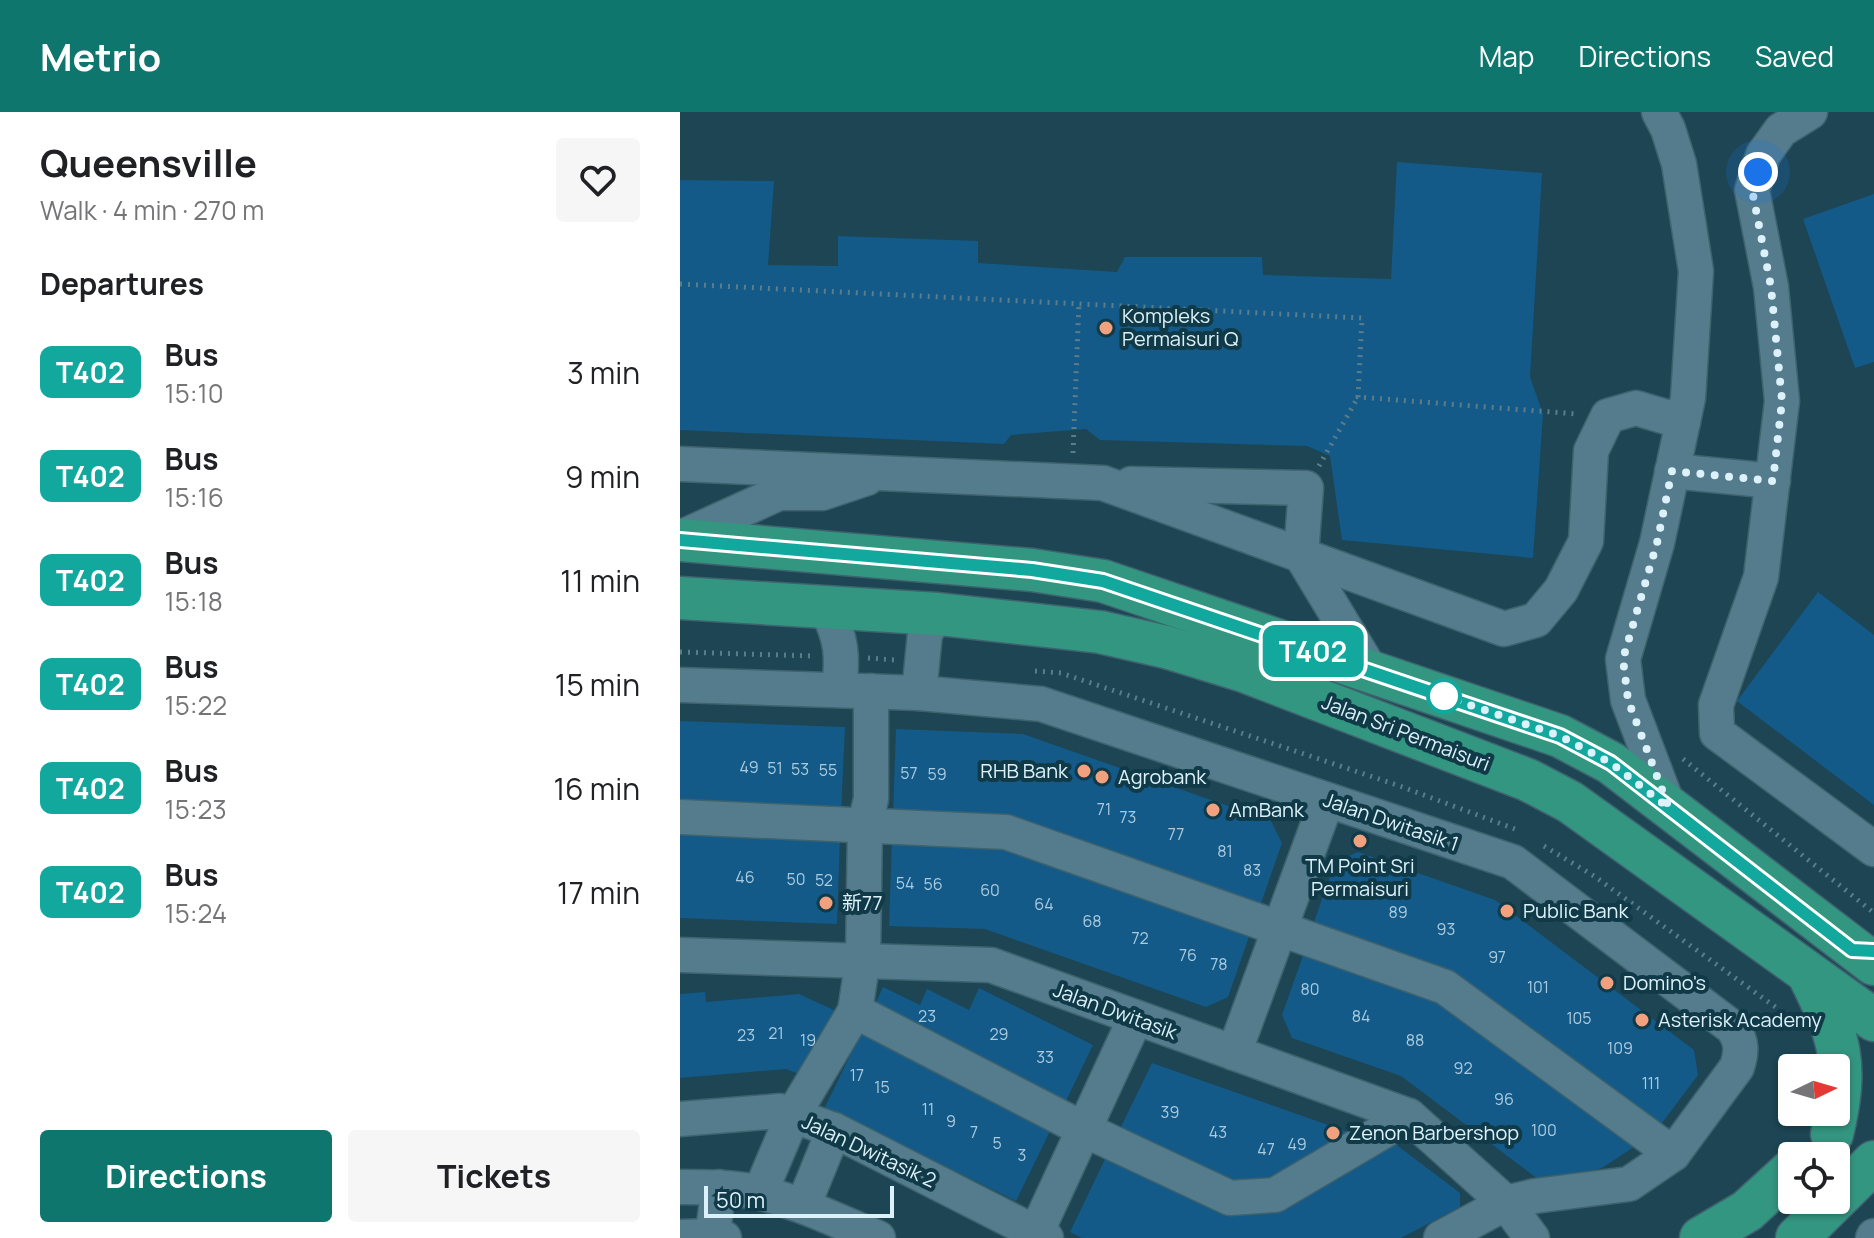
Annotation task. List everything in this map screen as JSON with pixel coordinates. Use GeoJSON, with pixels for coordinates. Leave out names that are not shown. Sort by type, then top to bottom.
{"type":"FeatureCollection","features":[{"type":"Feature","properties":{"kind":"main road"},"geometry":{"type":"LineString","coordinates":[[680,539],[1032,570],[1103,581],[1560,736],[1611,763],[1867,955]]}},
{"type":"Feature","properties":{"kind":"main road","name":"Jalan Sri Permaisuri"},"geometry":{"type":"LineString","coordinates":[[680,598],[938,614],[1100,632],[1166,647],[1244,671],[1528,780],[1606,826],[1874,1020]]}},
{"type":"Feature","properties":{"kind":"main road"},"geometry":{"type":"LineString","coordinates":[[1808,974],[1830,1017],[1841,1055],[1841,1097],[1821,1142]]}},
{"type":"Feature","properties":{"kind":"main road"},"geometry":{"type":"LineString","coordinates":[[1823,1142],[1874,1087]]}},
{"type":"Feature","properties":{"kind":"main road"},"geometry":{"type":"LineString","coordinates":[[1797,1238],[1873,1164]]}},
{"type":"Feature","properties":{"kind":"main road"},"geometry":{"type":"LineString","coordinates":[[1701,1238],[1747,1211],[1778,1183]]}},
{"type":"Feature","properties":{"kind":"street"},"geometry":{"type":"LineString","coordinates":[[1810,112],[1781,130],[1763,155],[1752,190],[1771,287],[1782,401],[1761,577],[1716,705],[1717,733],[1874,849]]}},
{"type":"Feature","properties":{"kind":"street"},"geometry":{"type":"LineString","coordinates":[[1669,118],[1696,271],[1688,398],[1657,543],[1623,659],[1628,700],[1669,808]]}},
{"type":"Feature","properties":{"kind":"street"},"geometry":{"type":"LineString","coordinates":[[1087,482],[1504,629],[1536,620],[1561,590],[1586,541],[1591,451],[1608,416],[1636,408],[1683,422]]}},
{"type":"Feature","properties":{"kind":"street"},"geometry":{"type":"LineString","coordinates":[[680,464],[1306,488],[1301,555],[1371,671]]}},
{"type":"Feature","properties":{"kind":"street"},"geometry":{"type":"LineString","coordinates":[[1672,471],[1773,481]]}},
{"type":"Feature","properties":{"kind":"street"},"geometry":{"type":"LineString","coordinates":[[680,539],[779,493],[822,493],[885,472]]}},
{"type":"Feature","properties":{"kind":"street"},"geometry":{"type":"LineString","coordinates":[[760,1193],[793,1115],[855,1011],[863,959],[865,824],[871,799],[855,691],[840,640],[826,608]]}},
{"type":"Feature","properties":{"kind":"street"},"geometry":{"type":"LineString","coordinates":[[919,693],[925,633],[938,614]]}},
{"type":"Feature","properties":{"kind":"street","name":"Jalan Dwitasik 1"},"geometry":{"type":"LineString","coordinates":[[680,685],[919,693],[1041,704],[1513,862],[1733,1028],[1741,1040],[1741,1053],[1737,1067],[1673,1154],[1629,1184],[1535,1196],[1506,1203]]}},
{"type":"Feature","properties":{"kind":"street"},"geometry":{"type":"LineString","coordinates":[[1234,1053],[1327,800]]}},
{"type":"Feature","properties":{"kind":"street"},"geometry":{"type":"LineString","coordinates":[[680,817],[1006,832],[1445,987],[1673,1154]]}},
{"type":"Feature","properties":{"kind":"street","name":"Jalan Dwitasik"},"geometry":{"type":"LineString","coordinates":[[680,955],[991,965],[1409,1116],[1506,1203],[1532,1238]]}},
{"type":"Feature","properties":{"kind":"street"},"geometry":{"type":"LineString","coordinates":[[855,1011],[1085,1130],[1230,1198],[1275,1195],[1409,1116]]}},
{"type":"Feature","properties":{"kind":"street"},"geometry":{"type":"LineString","coordinates":[[1041,1236],[1135,1019]]}},
{"type":"Feature","properties":{"kind":"street","name":"Jalan Dwitasik 2"},"geometry":{"type":"LineString","coordinates":[[680,1119],[776,1110],[793,1115],[834,1130],[1041,1236]]}},
{"type":"Feature","properties":{"kind":"street"},"geometry":{"type":"LineString","coordinates":[[803,1206],[834,1130]]}},
{"type":"Feature","properties":{"kind":"street"},"geometry":{"type":"LineString","coordinates":[[680,1187],[719,1187],[760,1193],[803,1206],[878,1238]]}},
{"type":"Feature","properties":{"kind":"street"},"geometry":{"type":"LineString","coordinates":[[707,1237],[719,1187]]}},
{"type":"Feature","properties":{"kind":"street"},"geometry":{"type":"LineString","coordinates":[[1441,1238],[1506,1203],[1508,1238]]}},
{"type":"Feature","properties":{"kind":"path"},"geometry":{"type":"LineString","coordinates":[[680,284],[1362,318],[1358,397],[1306,488]]}},
{"type":"Feature","properties":{"kind":"path"},"geometry":{"type":"LineString","coordinates":[[1079,302],[1087,482]]}},
{"type":"Feature","properties":{"kind":"path"},"geometry":{"type":"LineString","coordinates":[[1358,397],[1608,416]]}},
{"type":"Feature","properties":{"kind":"path"},"geometry":{"type":"LineString","coordinates":[[1678,756],[1874,913]]}},
{"type":"Feature","properties":{"kind":"building","name":"Kompleks Permaisuri Q"},"geometry":{"type":"Polygon","coordinates":[[[1397,162],[1542,173],[1530,377],[1543,414],[1533,558],[1342,540],[1330,456],[1307,446],[1100,440],[1086,429],[1011,435],[1004,444],[680,430],[680,180],[774,181],[768,265],[838,266],[838,236],[978,241],[978,263],[1117,272],[1125,257],[1262,257],[1263,275],[1391,279],[1397,162]]]}},
{"type":"Feature","properties":{"kind":"building"},"geometry":{"type":"Polygon","coordinates":[[[1874,194],[1874,362],[1855,368],[1803,219],[1874,194]]]}},
{"type":"Feature","properties":{"kind":"building"},"geometry":{"type":"Polygon","coordinates":[[[1818,592],[1874,635],[1874,805],[1737,701],[1818,592]]]}},
{"type":"Feature","properties":{"kind":"building"},"geometry":{"type":"Polygon","coordinates":[[[680,721],[845,727],[841,814],[680,808],[680,721]]]}},
{"type":"Feature","properties":{"kind":"building"},"geometry":{"type":"Polygon","coordinates":[[[896,729],[1023,734],[1271,821],[1282,843],[1259,909],[893,816],[896,729]]]}},
{"type":"Feature","properties":{"kind":"building"},"geometry":{"type":"Polygon","coordinates":[[[680,831],[840,837],[837,924],[680,918],[680,831]]]}},
{"type":"Feature","properties":{"kind":"building"},"geometry":{"type":"Polygon","coordinates":[[[892,839],[1002,843],[1251,931],[1228,997],[1206,1007],[985,929],[889,926],[892,839]]]}},
{"type":"Feature","properties":{"kind":"building"},"geometry":{"type":"Polygon","coordinates":[[[1358,852],[1495,900],[1694,1050],[1698,1075],[1656,1131],[1312,928],[1335,862],[1358,852]]]}},
{"type":"Feature","properties":{"kind":"building"},"geometry":{"type":"Polygon","coordinates":[[[1305,950],[1443,998],[1637,1145],[1602,1168],[1542,1182],[1401,1076],[1292,1038],[1282,1015],[1305,950]]]}},
{"type":"Feature","properties":{"kind":"building"},"geometry":{"type":"Polygon","coordinates":[[[883,987],[920,1005],[927,989],[969,1010],[979,988],[1093,1045],[1065,1103],[873,1009],[883,987]]]}},
{"type":"Feature","properties":{"kind":"building"},"geometry":{"type":"Polygon","coordinates":[[[705,992],[706,1002],[799,994],[838,1012],[809,1078],[786,1069],[680,1078],[680,994],[705,992]]]}},
{"type":"Feature","properties":{"kind":"building"},"geometry":{"type":"Polygon","coordinates":[[[863,1029],[1054,1123],[1016,1201],[825,1107],[863,1029]]]}},
{"type":"Feature","properties":{"kind":"building"},"geometry":{"type":"Polygon","coordinates":[[[1152,1063],[1348,1132],[1343,1143],[1270,1181],[1249,1188],[1118,1133],[1152,1063]]]}},
{"type":"Feature","properties":{"kind":"building"},"geometry":{"type":"Polygon","coordinates":[[[1394,1143],[1460,1193],[1460,1207],[1401,1238],[1082,1238],[1070,1232],[1108,1153],[1222,1210],[1394,1143]]]}},
{"type":"Feature","properties":{"kind":"bus line","name":"T402"},"geometry":{"type":"LineString","coordinates":[[680,540],[1032,570],[1103,581],[1398,680],[1560,736],[1611,763],[1852,950],[1874,951]]}},
{"type":"Feature","properties":{"kind":"place","name":"Kompleks Permaisuri Q"},"geometry":{"type":"Point","coordinates":[1106,328]}},
{"type":"Feature","properties":{"kind":"place","name":"RHB Bank"},"geometry":{"type":"Point","coordinates":[1084,771]}},
{"type":"Feature","properties":{"kind":"place","name":"Agrobank"},"geometry":{"type":"Point","coordinates":[1102,777]}},
{"type":"Feature","properties":{"kind":"place","name":"AmBank"},"geometry":{"type":"Point","coordinates":[1213,810]}},
{"type":"Feature","properties":{"kind":"place","name":"TM Point Sri Permaisuri"},"geometry":{"type":"Point","coordinates":[1360,841]}},
{"type":"Feature","properties":{"kind":"place","name":"新77"},"geometry":{"type":"Point","coordinates":[826,903]}},
{"type":"Feature","properties":{"kind":"place","name":"Public Bank"},"geometry":{"type":"Point","coordinates":[1507,911]}},
{"type":"Feature","properties":{"kind":"place","name":"Domino's"},"geometry":{"type":"Point","coordinates":[1607,983]}},
{"type":"Feature","properties":{"kind":"place","name":"Asterisk Academy"},"geometry":{"type":"Point","coordinates":[1642,1020]}},
{"type":"Feature","properties":{"kind":"place","name":"Zenon Barbershop"},"geometry":{"type":"Point","coordinates":[1333,1133]}},
{"type":"Feature","properties":{"kind":"route"},"geometry":{"type":"LineString","coordinates":[[1444,696],[1560,736],[1611,763],[1669,808],[1628,700],[1623,659],[1657,543],[1672,471],[1773,481],[1782,401],[1771,287],[1752,190],[1758,172]]}}]}
